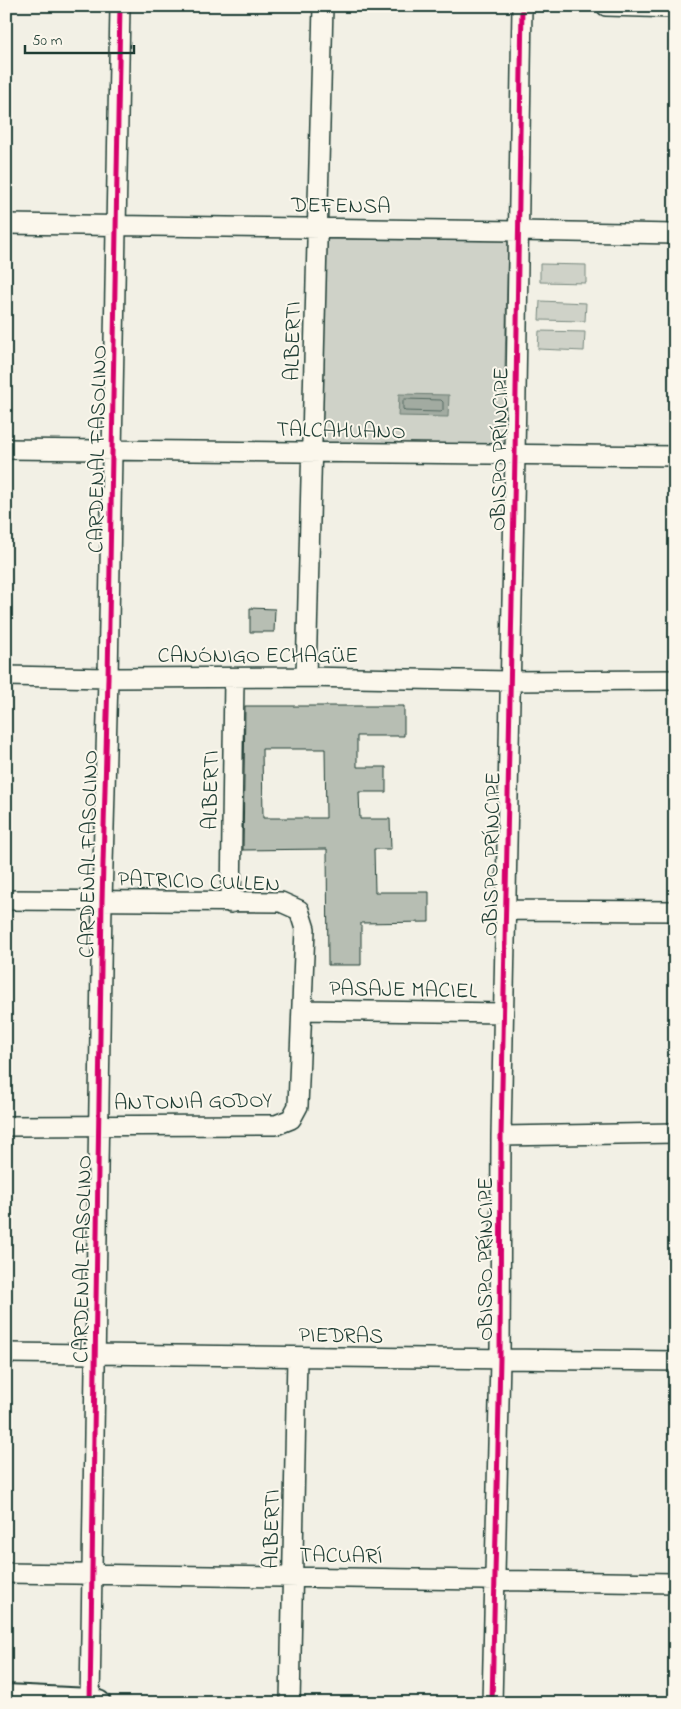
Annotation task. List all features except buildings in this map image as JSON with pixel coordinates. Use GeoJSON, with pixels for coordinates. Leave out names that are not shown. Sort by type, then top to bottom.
{"type":"FeatureCollection","features":[{"type":"Feature","properties":{"kind":"main road"},"geometry":{"type":"LineString","coordinates":[[6,1697],[92,1702]]}},
{"type":"Feature","properties":{"kind":"street","name":"CARDENAL FASOLINO"},"geometry":{"type":"LineString","coordinates":[[92,1702],[92,1575],[102,901],[108,678],[120,6]]}},
{"type":"Feature","properties":{"kind":"street","name":"ALBERTI"},"geometry":{"type":"LineString","coordinates":[[306,677],[323,6]]}},
{"type":"Feature","properties":{"kind":"street","name":"OBISPO PRÍNCIPE"},"geometry":{"type":"LineString","coordinates":[[492,1703],[500,1359],[503,1013],[522,6]]}},
{"type":"Feature","properties":{"kind":"street"},"geometry":{"type":"LineString","coordinates":[[606,6],[675,8]]}},
{"type":"Feature","properties":{"kind":"street","name":"DEFENSA"},"geometry":{"type":"LineString","coordinates":[[6,224],[675,234]]}},
{"type":"Feature","properties":{"kind":"street","name":"TALCAHUANO"},"geometry":{"type":"LineString","coordinates":[[6,450],[675,456]]}},
{"type":"Feature","properties":{"kind":"street","name":"CANÓNIGO ECHAGÜE"},"geometry":{"type":"LineString","coordinates":[[6,676],[108,678],[306,677],[509,681],[675,680]]}},
{"type":"Feature","properties":{"kind":"street","name":"ALBERTI"},"geometry":{"type":"LineString","coordinates":[[231,903],[234,678]]}},
{"type":"Feature","properties":{"kind":"street","name":"PATRICIO CULLEN"},"geometry":{"type":"LineString","coordinates":[[6,900],[281,902],[299,910],[305,929],[302,1010]]}},
{"type":"Feature","properties":{"kind":"street"},"geometry":{"type":"LineString","coordinates":[[505,910],[675,911]]}},
{"type":"Feature","properties":{"kind":"street","name":"ANTONIA GODOY"},"geometry":{"type":"LineString","coordinates":[[6,1126],[276,1125],[291,1119],[298,1106],[302,1010]]}},
{"type":"Feature","properties":{"kind":"street","name":"PASAJE MACIEL"},"geometry":{"type":"LineString","coordinates":[[302,1010],[503,1013]]}},
{"type":"Feature","properties":{"kind":"street"},"geometry":{"type":"LineString","coordinates":[[501,1136],[675,1133]]}},
{"type":"Feature","properties":{"kind":"street","name":"PIEDRAS"},"geometry":{"type":"LineString","coordinates":[[6,1353],[675,1361]]}},
{"type":"Feature","properties":{"kind":"street","name":"ALBERTI"},"geometry":{"type":"LineString","coordinates":[[290,1703],[297,1357]]}},
{"type":"Feature","properties":{"kind":"street","name":"TACUARÍ"},"geometry":{"type":"LineString","coordinates":[[6,1574],[675,1583]]}},
{"type":"Feature","properties":{"kind":"shaded area"},"geometry":{"type":"Polygon","coordinates":[[[327,239],[508,241],[503,445],[322,443],[327,239]]]}},
{"type":"Feature","properties":{"kind":"shaded area"},"geometry":{"type":"Polygon","coordinates":[[[540,264],[586,265],[586,283],[540,282],[540,264]]]}},
{"type":"Feature","properties":{"kind":"shaded area"},"geometry":{"type":"Polygon","coordinates":[[[540,301],[586,303],[585,321],[539,320],[540,301]]]}},
{"type":"Feature","properties":{"kind":"shaded area"},"geometry":{"type":"Polygon","coordinates":[[[539,331],[585,332],[584,351],[538,349],[539,331]]]}},
{"type":"Feature","properties":{"kind":"water"},"geometry":{"type":"Polygon","coordinates":[[[399,394],[449,395],[448,417],[398,416],[399,394]]]}},
{"type":"Feature","properties":{"kind":"cycle path"},"geometry":{"type":"LineString","coordinates":[[90,1703],[102,901],[108,678],[120,6]]}},
{"type":"Feature","properties":{"kind":"cycle path"},"geometry":{"type":"LineString","coordinates":[[492,1703],[500,1359],[501,1136],[522,6]]}}]}
